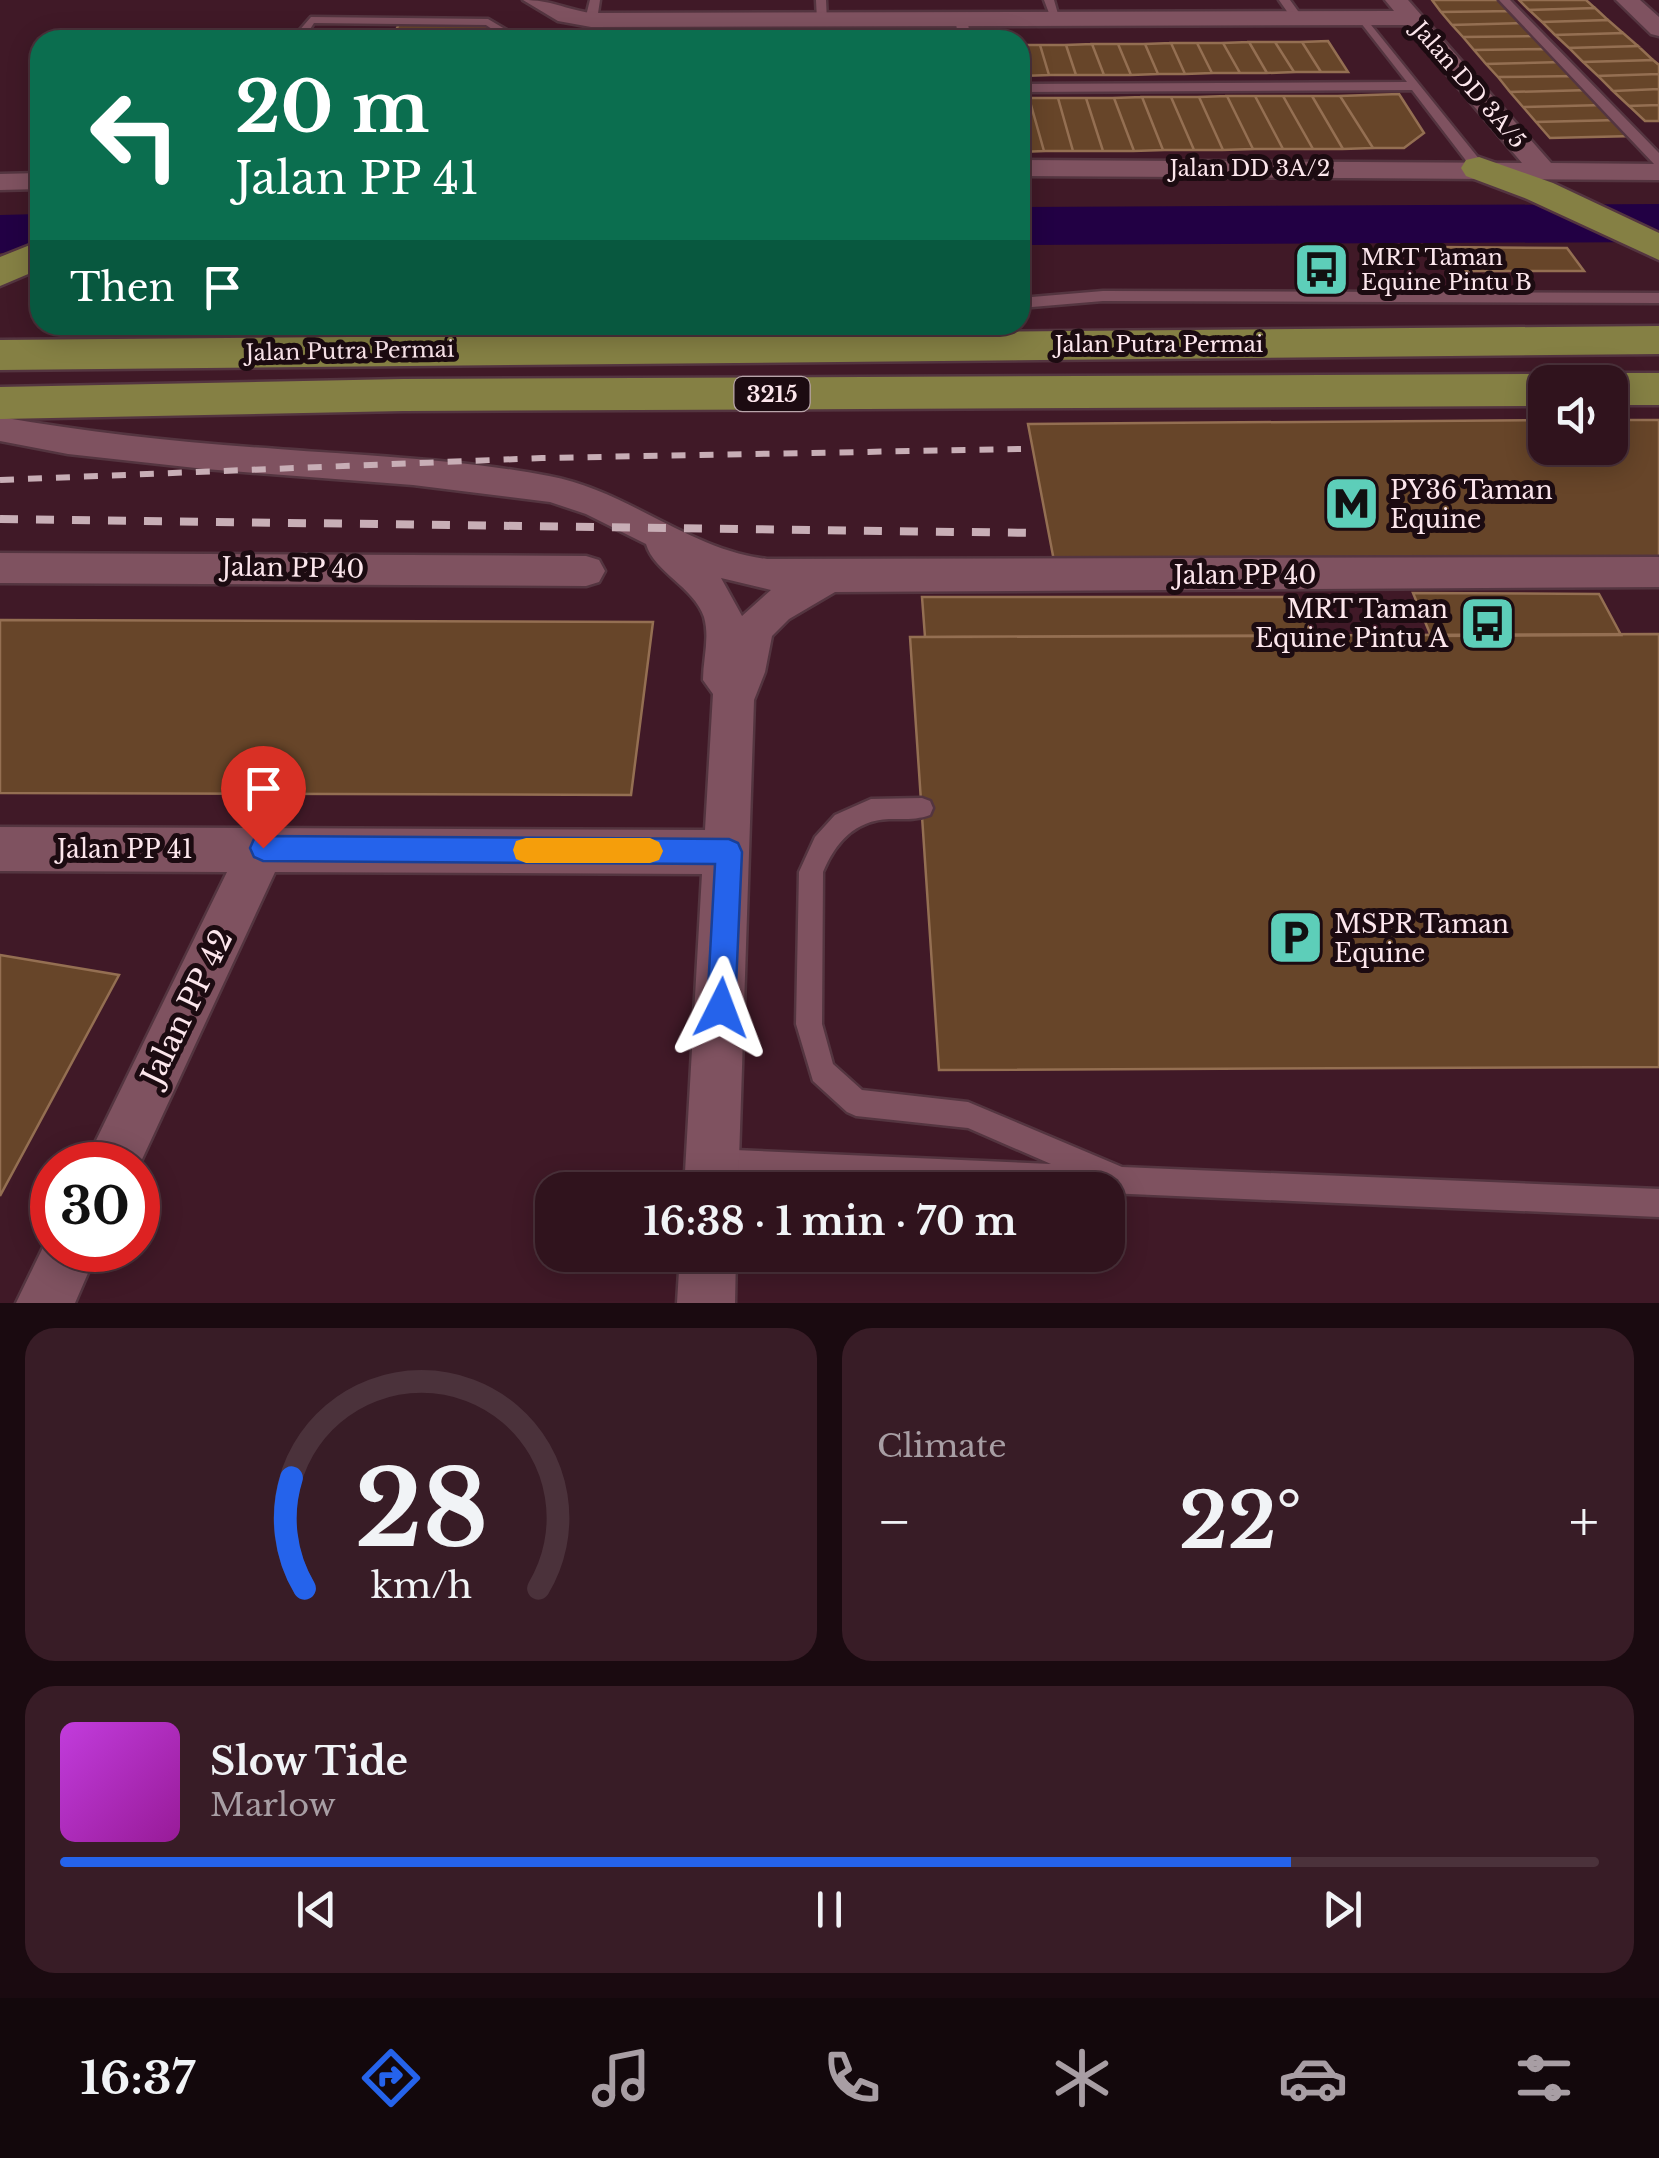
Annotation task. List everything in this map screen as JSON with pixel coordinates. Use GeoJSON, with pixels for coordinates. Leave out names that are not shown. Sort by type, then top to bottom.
{"type":"FeatureCollection","features":[{"type":"Feature","properties":{"kind":"main road"},"geometry":{"type":"LineString","coordinates":[[1479,168],[1542,181],[1659,248]]}},
{"type":"Feature","properties":{"kind":"main road","name":"Jalan Putra Permai"},"geometry":{"type":"LineString","coordinates":[[0,354],[1659,340]]}},
{"type":"Feature","properties":{"kind":"main road"},"geometry":{"type":"LineString","coordinates":[[1628,390],[1659,389]]}},
{"type":"Feature","properties":{"kind":"main road","name":"Jalan Putra Permai"},"geometry":{"type":"LineString","coordinates":[[0,403],[403,396],[1528,390]]}},
{"type":"Feature","properties":{"kind":"street"},"geometry":{"type":"LineString","coordinates":[[534,0],[566,16],[593,10],[822,10],[952,20],[1053,10],[1172,9],[1290,9],[1364,18],[1403,9]]}},
{"type":"Feature","properties":{"kind":"street"},"geometry":{"type":"LineString","coordinates":[[1627,0],[1659,28]]}},
{"type":"Feature","properties":{"kind":"street","name":"Jalan DD 3A/5"},"geometry":{"type":"LineString","coordinates":[[1403,9],[1542,181]]}},
{"type":"Feature","properties":{"kind":"street"},"geometry":{"type":"LineString","coordinates":[[561,30],[566,16]]}},
{"type":"Feature","properties":{"kind":"street","name":"Jalan DD 3A/2"},"geometry":{"type":"LineString","coordinates":[[1030,168],[1479,168]]}},
{"type":"Feature","properties":{"kind":"street"},"geometry":{"type":"LineString","coordinates":[[1542,181],[1615,172],[1659,172]]}},
{"type":"Feature","properties":{"kind":"street"},"geometry":{"type":"LineString","coordinates":[[0,182],[30,181]]}},
{"type":"Feature","properties":{"kind":"street"},"geometry":{"type":"LineString","coordinates":[[0,428],[74,444],[488,480],[556,490],[623,512],[680,559],[719,608],[726,629],[722,679],[733,696],[712,1172]]}},
{"type":"Feature","properties":{"kind":"street","name":"Jalan PP 40"},"geometry":{"type":"LineString","coordinates":[[623,512],[688,548],[738,569],[830,577],[1659,572]]}},
{"type":"Feature","properties":{"kind":"street","name":"Jalan PP 40"},"geometry":{"type":"LineString","coordinates":[[0,568],[586,571]]}},
{"type":"Feature","properties":{"kind":"street"},"geometry":{"type":"LineString","coordinates":[[733,696],[746,679],[752,636],[761,623],[799,593],[830,577]]}},
{"type":"Feature","properties":{"kind":"street","name":"Jalan PP 42"},"geometry":{"type":"LineString","coordinates":[[122,1142],[263,848]]}},
{"type":"Feature","properties":{"kind":"street","name":"Jalan PP 41"},"geometry":{"type":"LineString","coordinates":[[0,849],[729,852]]}},
{"type":"Feature","properties":{"kind":"street"},"geometry":{"type":"LineString","coordinates":[[45,1303],[60,1272]]}},
{"type":"Feature","properties":{"kind":"street"},"geometry":{"type":"LineString","coordinates":[[706,1303],[707,1272]]}},
{"type":"Feature","properties":{"kind":"lane"},"geometry":{"type":"LineString","coordinates":[[1504,0],[1659,160]]}},
{"type":"Feature","properties":{"kind":"lane"},"geometry":{"type":"LineString","coordinates":[[1364,18],[1479,168]]}},
{"type":"Feature","properties":{"kind":"lane"},"geometry":{"type":"LineString","coordinates":[[304,30],[310,20],[488,22],[501,30]]}},
{"type":"Feature","properties":{"kind":"lane"},"geometry":{"type":"LineString","coordinates":[[1030,88],[1417,86]]}},
{"type":"Feature","properties":{"kind":"lane"},"geometry":{"type":"LineString","coordinates":[[1030,303],[1103,296],[1659,298]]}},
{"type":"Feature","properties":{"kind":"lane"},"geometry":{"type":"LineString","coordinates":[[472,350],[648,335]]}},
{"type":"Feature","properties":{"kind":"lane"},"geometry":{"type":"LineString","coordinates":[[922,808],[871,810],[843,823],[823,846],[811,872],[809,1024],[822,1072],[856,1103],[968,1115],[1130,1183]]}},
{"type":"Feature","properties":{"kind":"lane"},"geometry":{"type":"LineString","coordinates":[[1125,1183],[1659,1203]]}},
{"type":"Feature","properties":{"kind":"building"},"geometry":{"type":"Polygon","coordinates":[[[1432,0],[1503,0],[1513,11],[1441,12],[1432,0]]]}},
{"type":"Feature","properties":{"kind":"building"},"geometry":{"type":"Polygon","coordinates":[[[1519,0],[1586,0],[1595,8],[1529,10],[1519,0]]]}},
{"type":"Feature","properties":{"kind":"building"},"geometry":{"type":"Polygon","coordinates":[[[1595,8],[1608,20],[1542,22],[1529,10],[1595,8]]]}},
{"type":"Feature","properties":{"kind":"building"},"geometry":{"type":"Polygon","coordinates":[[[1513,11],[1525,23],[1452,25],[1441,12],[1513,11]]]}},
{"type":"Feature","properties":{"kind":"building"},"geometry":{"type":"Polygon","coordinates":[[[1608,20],[1623,33],[1555,35],[1542,22],[1608,20]]]}},
{"type":"Feature","properties":{"kind":"building"},"geometry":{"type":"Polygon","coordinates":[[[1525,23],[1537,36],[1463,37],[1452,25],[1525,23]]]}},
{"type":"Feature","properties":{"kind":"building"},"geometry":{"type":"Polygon","coordinates":[[[399,24],[490,24],[488,30],[396,30],[399,24]]]}},
{"type":"Feature","properties":{"kind":"building"},"geometry":{"type":"Polygon","coordinates":[[[1623,33],[1638,46],[1569,48],[1555,35],[1623,33]]]}},
{"type":"Feature","properties":{"kind":"building"},"geometry":{"type":"Polygon","coordinates":[[[1537,36],[1549,49],[1474,50],[1463,37],[1537,36]]]}},
{"type":"Feature","properties":{"kind":"building"},"geometry":{"type":"Polygon","coordinates":[[[1328,41],[1348,72],[1321,72],[1302,42],[1328,41]]]}},
{"type":"Feature","properties":{"kind":"building"},"geometry":{"type":"Polygon","coordinates":[[[1249,42],[1275,42],[1294,72],[1267,73],[1249,42]]]}},
{"type":"Feature","properties":{"kind":"building"},"geometry":{"type":"Polygon","coordinates":[[[1249,42],[1267,73],[1240,73],[1223,43],[1249,42]]]}},
{"type":"Feature","properties":{"kind":"building"},"geometry":{"type":"Polygon","coordinates":[[[1275,42],[1302,42],[1321,72],[1294,72],[1275,42]]]}},
{"type":"Feature","properties":{"kind":"building"},"geometry":{"type":"Polygon","coordinates":[[[1171,43],[1197,43],[1212,73],[1185,74],[1171,43]]]}},
{"type":"Feature","properties":{"kind":"building"},"geometry":{"type":"Polygon","coordinates":[[[1171,43],[1185,74],[1158,74],[1145,44],[1171,43]]]}},
{"type":"Feature","properties":{"kind":"building"},"geometry":{"type":"Polygon","coordinates":[[[1197,43],[1223,43],[1240,73],[1212,73],[1197,43]]]}},
{"type":"Feature","properties":{"kind":"building"},"geometry":{"type":"Polygon","coordinates":[[[1092,44],[1118,44],[1131,75],[1104,75],[1092,44]]]}},
{"type":"Feature","properties":{"kind":"building"},"geometry":{"type":"Polygon","coordinates":[[[1092,44],[1104,75],[1076,75],[1066,45],[1092,44]]]}},
{"type":"Feature","properties":{"kind":"building"},"geometry":{"type":"Polygon","coordinates":[[[1118,44],[1145,44],[1158,74],[1131,75],[1118,44]]]}},
{"type":"Feature","properties":{"kind":"building"},"geometry":{"type":"Polygon","coordinates":[[[1030,45],[1040,45],[1049,75],[1030,76],[1030,45]]]}},
{"type":"Feature","properties":{"kind":"building"},"geometry":{"type":"Polygon","coordinates":[[[1040,45],[1066,45],[1076,75],[1049,75],[1040,45]]]}},
{"type":"Feature","properties":{"kind":"building"},"geometry":{"type":"Polygon","coordinates":[[[1638,46],[1653,60],[1583,62],[1569,48],[1638,46]]]}},
{"type":"Feature","properties":{"kind":"building"},"geometry":{"type":"Polygon","coordinates":[[[1549,49],[1562,62],[1486,64],[1474,50],[1549,49]]]}},
{"type":"Feature","properties":{"kind":"building"},"geometry":{"type":"Polygon","coordinates":[[[1653,60],[1659,65],[1659,74],[1598,76],[1583,62],[1653,60]]]}},
{"type":"Feature","properties":{"kind":"building"},"geometry":{"type":"Polygon","coordinates":[[[1562,62],[1575,76],[1498,77],[1486,64],[1562,62]]]}},
{"type":"Feature","properties":{"kind":"building"},"geometry":{"type":"Polygon","coordinates":[[[1659,74],[1659,89],[1613,91],[1598,76],[1659,74]]]}},
{"type":"Feature","properties":{"kind":"building"},"geometry":{"type":"Polygon","coordinates":[[[1575,76],[1589,90],[1510,92],[1498,77],[1575,76]]]}},
{"type":"Feature","properties":{"kind":"building"},"geometry":{"type":"Polygon","coordinates":[[[1659,89],[1659,105],[1629,106],[1613,91],[1659,89]]]}},
{"type":"Feature","properties":{"kind":"building"},"geometry":{"type":"Polygon","coordinates":[[[1589,90],[1603,105],[1523,107],[1510,92],[1589,90]]]}},
{"type":"Feature","properties":{"kind":"building"},"geometry":{"type":"Polygon","coordinates":[[[1399,94],[1424,133],[1404,148],[1373,148],[1340,96],[1399,94]]]}},
{"type":"Feature","properties":{"kind":"building"},"geometry":{"type":"Polygon","coordinates":[[[1227,96],[1253,149],[1223,150],[1199,97],[1227,96]]]}},
{"type":"Feature","properties":{"kind":"building"},"geometry":{"type":"Polygon","coordinates":[[[1227,96],[1255,96],[1283,149],[1253,149],[1227,96]]]}},
{"type":"Feature","properties":{"kind":"building"},"geometry":{"type":"Polygon","coordinates":[[[1255,96],[1283,96],[1313,149],[1283,149],[1255,96]]]}},
{"type":"Feature","properties":{"kind":"building"},"geometry":{"type":"Polygon","coordinates":[[[1283,96],[1312,96],[1343,149],[1313,149],[1283,96]]]}},
{"type":"Feature","properties":{"kind":"building"},"geometry":{"type":"Polygon","coordinates":[[[1312,96],[1340,96],[1373,148],[1343,149],[1312,96]]]}},
{"type":"Feature","properties":{"kind":"building"},"geometry":{"type":"Polygon","coordinates":[[[1142,97],[1163,150],[1134,151],[1114,98],[1142,97]]]}},
{"type":"Feature","properties":{"kind":"building"},"geometry":{"type":"Polygon","coordinates":[[[1142,97],[1171,97],[1194,150],[1163,150],[1142,97]]]}},
{"type":"Feature","properties":{"kind":"building"},"geometry":{"type":"Polygon","coordinates":[[[1171,97],[1199,97],[1223,150],[1194,150],[1171,97]]]}},
{"type":"Feature","properties":{"kind":"building"},"geometry":{"type":"Polygon","coordinates":[[[1030,98],[1058,98],[1073,151],[1044,151],[1030,98]]]}},
{"type":"Feature","properties":{"kind":"building"},"geometry":{"type":"Polygon","coordinates":[[[1058,98],[1086,98],[1103,151],[1073,151],[1058,98]]]}},
{"type":"Feature","properties":{"kind":"building"},"geometry":{"type":"Polygon","coordinates":[[[1086,98],[1114,98],[1134,151],[1103,151],[1086,98]]]}},
{"type":"Feature","properties":{"kind":"building"},"geometry":{"type":"Polygon","coordinates":[[[1030,102],[1044,151],[1030,152],[1030,102]]]}},
{"type":"Feature","properties":{"kind":"building"},"geometry":{"type":"Polygon","coordinates":[[[1603,105],[1617,120],[1536,122],[1523,107],[1603,105]]]}},
{"type":"Feature","properties":{"kind":"building"},"geometry":{"type":"Polygon","coordinates":[[[1659,105],[1659,121],[1645,121],[1629,106],[1659,105]]]}},
{"type":"Feature","properties":{"kind":"building"},"geometry":{"type":"Polygon","coordinates":[[[1617,120],[1633,136],[1550,138],[1536,122],[1617,120]]]}},
{"type":"Feature","properties":{"kind":"building"},"geometry":{"type":"Polygon","coordinates":[[[1434,247],[1567,248],[1584,271],[1448,271],[1434,247]]]}},
{"type":"Feature","properties":{"kind":"building","name":"PY36 Taman Equine"},"geometry":{"type":"Polygon","coordinates":[[[1528,420],[1528,465],[1628,465],[1628,420],[1659,420],[1659,561],[1054,561],[1028,424],[1528,420]]]}},
{"type":"Feature","properties":{"kind":"building"},"geometry":{"type":"Polygon","coordinates":[[[1413,593],[1599,594],[1621,635],[1431,636],[1413,593]]]}},
{"type":"Feature","properties":{"kind":"building"},"geometry":{"type":"Polygon","coordinates":[[[922,597],[1298,597],[1311,636],[925,637],[922,597]]]}},
{"type":"Feature","properties":{"kind":"building"},"geometry":{"type":"Polygon","coordinates":[[[0,620],[653,622],[631,795],[0,793],[0,620]]]}},
{"type":"Feature","properties":{"kind":"building","name":"MSPR Taman Equine"},"geometry":{"type":"Polygon","coordinates":[[[1659,634],[1659,1067],[939,1070],[910,637],[1659,634]]]}},
{"type":"Feature","properties":{"kind":"building"},"geometry":{"type":"Polygon","coordinates":[[[0,955],[119,975],[0,1196],[0,955]]]}},
{"type":"Feature","properties":{"kind":"waterway"},"geometry":{"type":"LineString","coordinates":[[1030,226],[1659,223]]}},
{"type":"Feature","properties":{"kind":"waterway"},"geometry":{"type":"LineString","coordinates":[[0,234],[30,233]]}},
{"type":"Feature","properties":{"kind":"railway"},"geometry":{"type":"LineString","coordinates":[[0,480],[542,458],[1021,449]]}},
{"type":"Feature","properties":{"kind":"railway"},"geometry":{"type":"LineString","coordinates":[[0,519],[1037,533]]}},
{"type":"Feature","properties":{"kind":"slow traffic"},"geometry":{"type":"LineString","coordinates":[[526,850],[650,851]]}},
{"type":"Feature","properties":{"kind":"place","name":"MRT Taman Equine Pintu B"},"geometry":{"type":"Point","coordinates":[1322,270]}},
{"type":"Feature","properties":{"kind":"place","name":"PY36 Taman Equine"},"geometry":{"type":"Point","coordinates":[1351,504]}},
{"type":"Feature","properties":{"kind":"place","name":"MRT Taman Equine Pintu A"},"geometry":{"type":"Point","coordinates":[1487,623]}},
{"type":"Feature","properties":{"kind":"place","name":"MSPR Taman Equine"},"geometry":{"type":"Point","coordinates":[1295,938]}},
{"type":"Feature","properties":{"kind":"route"},"geometry":{"type":"LineString","coordinates":[[263,848],[729,852],[721,1008]]}}]}
